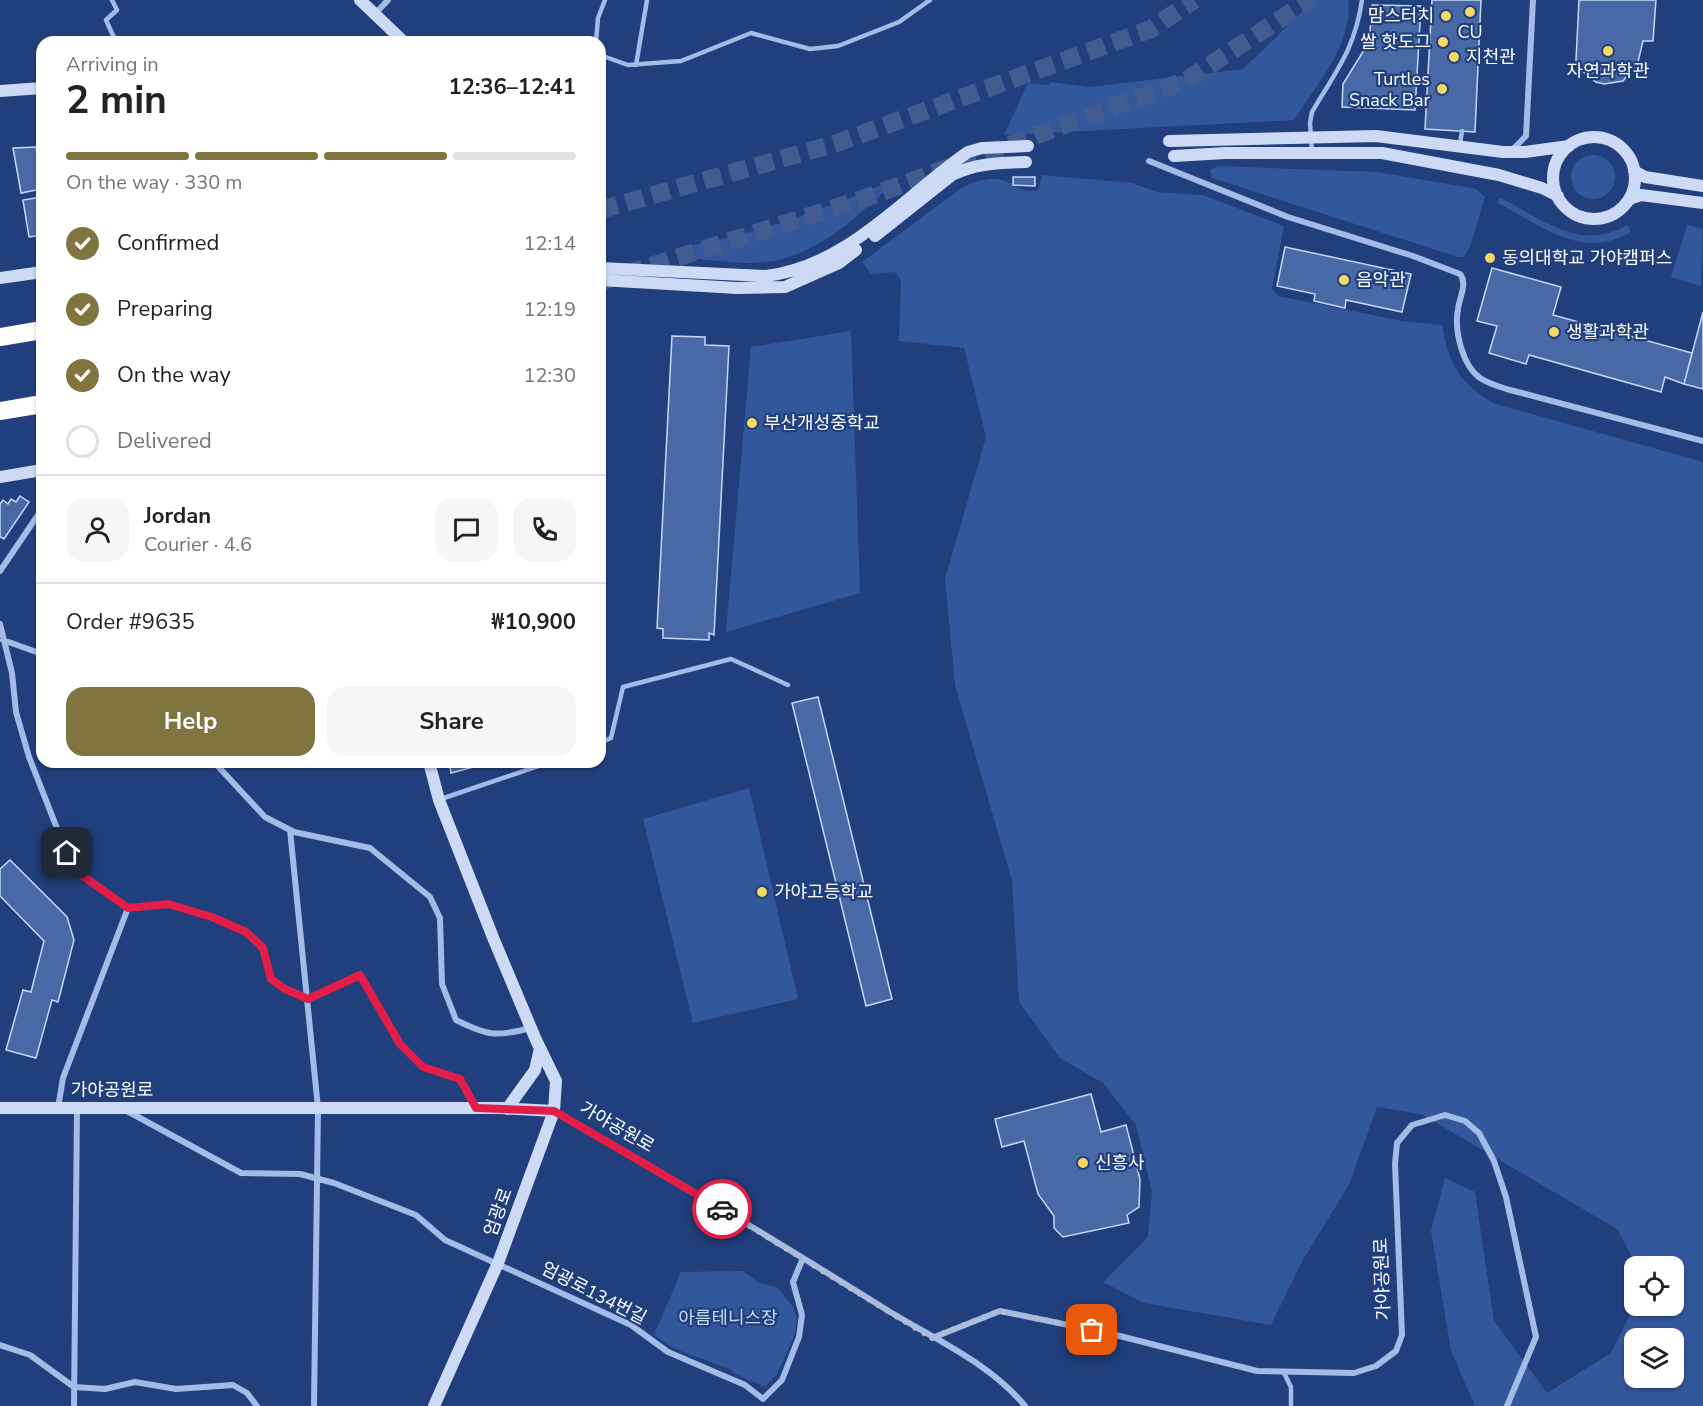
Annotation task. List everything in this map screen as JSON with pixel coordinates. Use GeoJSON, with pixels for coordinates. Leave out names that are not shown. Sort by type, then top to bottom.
{"type":"FeatureCollection","features":[{"type":"Feature","properties":{"kind":"highway"},"geometry":{"type":"LineString","coordinates":[[0,337],[36,331]]}},
{"type":"Feature","properties":{"kind":"highway"},"geometry":{"type":"LineString","coordinates":[[0,411],[36,405]]}},
{"type":"Feature","properties":{"kind":"street"},"geometry":{"type":"LineString","coordinates":[[360,0],[398,36]]}},
{"type":"Feature","properties":{"kind":"street"},"geometry":{"type":"LineString","coordinates":[[375,14],[388,0]]}},
{"type":"Feature","properties":{"kind":"street"},"geometry":{"type":"LineString","coordinates":[[1503,152],[1517,146],[1526,136],[1533,0]]}},
{"type":"Feature","properties":{"kind":"street"},"geometry":{"type":"LineString","coordinates":[[0,91],[36,88]]}},
{"type":"Feature","properties":{"kind":"street"},"geometry":{"type":"LineString","coordinates":[[1169,141],[1385,136],[1503,152],[1548,150],[1569,146],[1591,137],[1605,138],[1618,144],[1628,154],[1635,181],[1629,199]]}},
{"type":"Feature","properties":{"kind":"street"},"geometry":{"type":"LineString","coordinates":[[1526,136],[1536,147],[1548,150]]}},
{"type":"Feature","properties":{"kind":"street"},"geometry":{"type":"LineString","coordinates":[[606,268],[766,276],[783,274],[843,250],[968,152],[982,148],[1028,146]]}},
{"type":"Feature","properties":{"kind":"street"},"geometry":{"type":"LineString","coordinates":[[1557,196],[1553,174],[1557,160],[1569,146]]}},
{"type":"Feature","properties":{"kind":"street"},"geometry":{"type":"LineString","coordinates":[[1174,156],[1382,153],[1498,175],[1542,188],[1557,196],[1567,209],[1590,219],[1603,219],[1615,213],[1629,199],[1641,195],[1703,203]]}},
{"type":"Feature","properties":{"kind":"street"},"geometry":{"type":"LineString","coordinates":[[1149,161],[1288,217],[1413,256],[1460,274],[1463,282],[1458,309],[1459,336],[1472,368],[1480,377],[1510,390],[1703,441]]}},
{"type":"Feature","properties":{"kind":"street"},"geometry":{"type":"LineString","coordinates":[[606,280],[737,288],[785,287],[839,263],[952,175],[980,164],[1026,162]]}},
{"type":"Feature","properties":{"kind":"street"},"geometry":{"type":"LineString","coordinates":[[1634,171],[1645,177],[1703,186]]}},
{"type":"Feature","properties":{"kind":"street"},"geometry":{"type":"LineString","coordinates":[[0,278],[36,273]]}},
{"type":"Feature","properties":{"kind":"street"},"geometry":{"type":"LineString","coordinates":[[0,477],[36,471]]}},
{"type":"Feature","properties":{"kind":"street"},"geometry":{"type":"LineString","coordinates":[[0,572],[36,518]]}},
{"type":"Feature","properties":{"kind":"street"},"geometry":{"type":"LineString","coordinates":[[0,624],[12,672],[16,711],[28,757],[73,869],[128,908],[168,904],[212,917],[246,932],[263,948],[271,979],[285,989],[306,998],[360,975],[400,1044],[423,1067],[460,1079],[476,1108]]}},
{"type":"Feature","properties":{"kind":"street"},"geometry":{"type":"LineString","coordinates":[[2,639],[36,652]]}},
{"type":"Feature","properties":{"kind":"street"},"geometry":{"type":"LineString","coordinates":[[220,768],[265,817],[290,830],[370,848],[430,897],[440,918],[442,984],[456,1020],[477,1030],[501,1036],[531,1028]]}},
{"type":"Feature","properties":{"kind":"street","name":"엄광로"},"geometry":{"type":"LineString","coordinates":[[431,768],[439,800],[531,1028],[556,1081],[554,1111],[498,1263],[434,1406]]}},
{"type":"Feature","properties":{"kind":"street"},"geometry":{"type":"LineString","coordinates":[[290,830],[318,1108],[314,1406]]}},
{"type":"Feature","properties":{"kind":"street","name":"가야공원로"},"geometry":{"type":"LineString","coordinates":[[58,1108],[63,1078],[128,908]]}},
{"type":"Feature","properties":{"kind":"street"},"geometry":{"type":"LineString","coordinates":[[507,1108],[535,1070],[540,1048]]}},
{"type":"Feature","properties":{"kind":"street","name":"가야공원로"},"geometry":{"type":"LineString","coordinates":[[0,1108],[507,1108],[554,1111],[803,1258],[989,1373],[1012,1390],[1025,1406]]}},
{"type":"Feature","properties":{"kind":"street"},"geometry":{"type":"LineString","coordinates":[[74,1406],[77,1108]]}},
{"type":"Feature","properties":{"kind":"street","name":"엄광로134번길"},"geometry":{"type":"LineString","coordinates":[[121,1108],[241,1173],[300,1174],[416,1215],[445,1240],[631,1325],[668,1352],[745,1385],[762,1403]]}},
{"type":"Feature","properties":{"kind":"street","name":"가야공원로"},"geometry":{"type":"LineString","coordinates":[[932,1338],[1000,1311],[1112,1334],[1257,1371],[1354,1373],[1376,1366],[1396,1351],[1402,1335],[1395,1164],[1397,1143],[1412,1125],[1445,1115],[1465,1121],[1479,1133],[1494,1161],[1506,1197],[1536,1337],[1507,1406]]}},
{"type":"Feature","properties":{"kind":"street"},"geometry":{"type":"LineString","coordinates":[[762,1403],[782,1380],[799,1337],[802,1315],[793,1282],[803,1258]]}},
{"type":"Feature","properties":{"kind":"street"},"geometry":{"type":"LineString","coordinates":[[0,1345],[30,1355],[74,1387],[105,1389],[135,1382],[176,1389],[233,1385],[247,1394],[257,1406]]}},
{"type":"Feature","properties":{"kind":"lane"},"geometry":{"type":"LineString","coordinates":[[112,0],[117,10],[106,20],[113,36]]}},
{"type":"Feature","properties":{"kind":"lane"},"geometry":{"type":"LineString","coordinates":[[596,36],[598,18],[605,0]]}},
{"type":"Feature","properties":{"kind":"lane"},"geometry":{"type":"LineString","coordinates":[[636,65],[648,0]]}},
{"type":"Feature","properties":{"kind":"lane"},"geometry":{"type":"LineString","coordinates":[[606,57],[628,65],[681,61],[751,33],[810,49],[838,46],[899,22],[930,0]]}},
{"type":"Feature","properties":{"kind":"lane"},"geometry":{"type":"LineString","coordinates":[[1312,153],[1312,112],[1351,48],[1358,29],[1362,0]]}},
{"type":"Feature","properties":{"kind":"lane"},"geometry":{"type":"LineString","coordinates":[[1460,147],[1462,131]]}},
{"type":"Feature","properties":{"kind":"lane"},"geometry":{"type":"LineString","coordinates":[[606,740],[610,738],[622,687],[731,659],[788,685]]}},
{"type":"Feature","properties":{"kind":"lane"},"geometry":{"type":"LineString","coordinates":[[439,800],[532,768]]}},
{"type":"Feature","properties":{"kind":"lane"},"geometry":{"type":"LineString","coordinates":[[1283,1371],[1291,1387],[1291,1406]]}},
{"type":"Feature","properties":{"kind":"green space"},"geometry":{"type":"Polygon","coordinates":[[[1307,0],[1348,0],[1348,16],[1345,32],[1332,63],[1294,120],[1004,135],[1028,83],[1048,85],[1051,82],[1089,87],[1243,69],[1302,12],[1307,0]]]}},
{"type":"Feature","properties":{"kind":"green space"},"geometry":{"type":"Polygon","coordinates":[[[1593,155],[1602,156],[1609,161],[1614,168],[1614,186],[1609,193],[1602,198],[1593,199],[1584,198],[1577,193],[1572,186],[1571,177],[1572,168],[1577,161],[1584,156],[1593,155]]]}},
{"type":"Feature","properties":{"kind":"green space"},"geometry":{"type":"Polygon","coordinates":[[[1218,166],[1378,172],[1476,189],[1485,197],[1470,247],[1464,257],[1458,257],[1212,178],[1210,170],[1218,166]]]}},
{"type":"Feature","properties":{"kind":"green space"},"geometry":{"type":"Polygon","coordinates":[[[1042,175],[1132,183],[1157,192],[1203,195],[1284,226],[1272,289],[1278,296],[1402,321],[1442,325],[1448,351],[1457,371],[1472,388],[1493,403],[1703,462],[1703,1406],[1475,1406],[1451,1351],[1431,1231],[1445,1178],[1475,1192],[1494,1321],[1547,1393],[1611,1353],[1630,1316],[1684,1316],[1684,1256],[1632,1256],[1617,1229],[1421,1114],[1377,1107],[1349,1185],[1304,1258],[1271,1325],[1144,1303],[1103,1282],[1148,1237],[1152,1192],[1136,1125],[1103,1083],[1060,1058],[1019,1002],[1012,881],[955,685],[945,579],[986,437],[964,348],[899,341],[901,280],[895,272],[871,274],[862,262],[960,189],[970,184],[997,179],[1022,190],[1038,190],[1042,175]]]}},
{"type":"Feature","properties":{"kind":"green space"},"geometry":{"type":"Polygon","coordinates":[[[900,177],[839,230],[805,251],[786,258],[766,262],[737,263],[688,258],[682,254],[682,247],[710,242],[793,219],[900,177]]]}},
{"type":"Feature","properties":{"kind":"green space"},"geometry":{"type":"Polygon","coordinates":[[[1499,197],[1546,222],[1577,234],[1610,233],[1627,225],[1631,232],[1613,240],[1595,243],[1562,237],[1498,203],[1499,197]]]}},
{"type":"Feature","properties":{"kind":"green space"},"geometry":{"type":"Polygon","coordinates":[[[1687,225],[1703,229],[1701,286],[1671,277],[1687,225]]]}},
{"type":"Feature","properties":{"kind":"green space"},"geometry":{"type":"Polygon","coordinates":[[[851,331],[860,593],[726,632],[751,347],[851,331]]]}},
{"type":"Feature","properties":{"kind":"green space"},"geometry":{"type":"Polygon","coordinates":[[[749,788],[798,999],[693,1023],[643,819],[749,788]]]}},
{"type":"Feature","properties":{"kind":"green space","name":"아름테니스장"},"geometry":{"type":"Polygon","coordinates":[[[743,1271],[759,1283],[777,1287],[793,1307],[797,1319],[795,1334],[777,1374],[765,1387],[735,1374],[730,1369],[675,1349],[654,1335],[681,1272],[743,1271]]]}},
{"type":"Feature","properties":{"kind":"building","name":"지천관"},"geometry":{"type":"Polygon","coordinates":[[[1432,0],[1481,0],[1475,132],[1425,129],[1432,0]]]}},
{"type":"Feature","properties":{"kind":"building","name":"자연과학관"},"geometry":{"type":"Polygon","coordinates":[[[1579,0],[1656,0],[1653,41],[1643,41],[1638,62],[1623,81],[1604,84],[1596,82],[1580,69],[1576,60],[1579,0]]]}},
{"type":"Feature","properties":{"kind":"building"},"geometry":{"type":"Polygon","coordinates":[[[1372,5],[1421,6],[1415,110],[1342,107],[1343,84],[1364,50],[1370,32],[1372,5]]]}},
{"type":"Feature","properties":{"kind":"building"},"geometry":{"type":"Polygon","coordinates":[[[36,147],[36,190],[21,193],[13,148],[36,147]]]}},
{"type":"Feature","properties":{"kind":"building"},"geometry":{"type":"Polygon","coordinates":[[[1013,177],[1035,177],[1035,186],[1013,185],[1013,177]]]}},
{"type":"Feature","properties":{"kind":"building"},"geometry":{"type":"Polygon","coordinates":[[[36,198],[36,236],[29,237],[23,200],[36,198]]]}},
{"type":"Feature","properties":{"kind":"building","name":"음악관"},"geometry":{"type":"Polygon","coordinates":[[[1285,247],[1411,274],[1402,312],[1346,300],[1345,308],[1314,301],[1315,294],[1277,286],[1285,247]]]}},
{"type":"Feature","properties":{"kind":"building","name":"생활과학관"},"geometry":{"type":"Polygon","coordinates":[[[1492,268],[1561,287],[1553,315],[1692,353],[1684,384],[1665,377],[1661,392],[1529,355],[1526,364],[1489,353],[1497,326],[1477,321],[1492,268]]]}},
{"type":"Feature","properties":{"kind":"building"},"geometry":{"type":"Polygon","coordinates":[[[1703,312],[1703,389],[1684,384],[1703,312]]]}},
{"type":"Feature","properties":{"kind":"building"},"geometry":{"type":"Polygon","coordinates":[[[672,336],[705,337],[705,345],[729,346],[714,635],[709,633],[709,640],[663,638],[663,629],[657,628],[672,336]]]}},
{"type":"Feature","properties":{"kind":"building"},"geometry":{"type":"Polygon","coordinates":[[[20,496],[29,502],[4,539],[0,537],[0,504],[3,500],[8,504],[11,499],[16,502],[20,496]]]}},
{"type":"Feature","properties":{"kind":"building"},"geometry":{"type":"Polygon","coordinates":[[[818,697],[892,999],[866,1006],[792,703],[818,697]]]}},
{"type":"Feature","properties":{"kind":"building"},"geometry":{"type":"Polygon","coordinates":[[[450,768],[470,768],[451,773],[450,768]]]}},
{"type":"Feature","properties":{"kind":"building"},"geometry":{"type":"Polygon","coordinates":[[[10,860],[67,917],[74,940],[58,1002],[52,1000],[36,1058],[6,1050],[23,990],[31,992],[44,941],[0,896],[0,869],[10,860]]]}},
{"type":"Feature","properties":{"kind":"building","name":"신흥사"},"geometry":{"type":"Polygon","coordinates":[[[1091,1094],[1101,1132],[1126,1125],[1140,1179],[1139,1207],[1127,1215],[1129,1223],[1063,1237],[1054,1228],[1054,1216],[1038,1194],[1024,1141],[1002,1147],[995,1119],[1091,1094]]]}},
{"type":"Feature","properties":{"kind":"tunnel"},"geometry":{"type":"LineString","coordinates":[[606,208],[834,144],[1151,29],[1194,0]]}},
{"type":"Feature","properties":{"kind":"tunnel"},"geometry":{"type":"LineString","coordinates":[[606,280],[857,201],[1185,81],[1310,0]]}},
{"type":"Feature","properties":{"kind":"way so far"},"geometry":{"type":"LineString","coordinates":[[722,1209],[932,1338],[1000,1311],[1092,1330]]}},
{"type":"Feature","properties":{"kind":"place","name":"CU"},"geometry":{"type":"Point","coordinates":[1470,12]}},
{"type":"Feature","properties":{"kind":"place","name":"맘스터치"},"geometry":{"type":"Point","coordinates":[1446,16]}},
{"type":"Feature","properties":{"kind":"place","name":"쌀 핫도그"},"geometry":{"type":"Point","coordinates":[1443,42]}},
{"type":"Feature","properties":{"kind":"place","name":"자연과학관"},"geometry":{"type":"Point","coordinates":[1608,51]}},
{"type":"Feature","properties":{"kind":"place","name":"지천관"},"geometry":{"type":"Point","coordinates":[1454,57]}},
{"type":"Feature","properties":{"kind":"place","name":"Turtles Snack Bar"},"geometry":{"type":"Point","coordinates":[1442,89]}},
{"type":"Feature","properties":{"kind":"place","name":"동의대학교 가야캠퍼스"},"geometry":{"type":"Point","coordinates":[1490,258]}},
{"type":"Feature","properties":{"kind":"place","name":"음악관"},"geometry":{"type":"Point","coordinates":[1344,280]}},
{"type":"Feature","properties":{"kind":"place","name":"생활과학관"},"geometry":{"type":"Point","coordinates":[1554,332]}},
{"type":"Feature","properties":{"kind":"place","name":"부산개성중학교"},"geometry":{"type":"Point","coordinates":[752,423]}},
{"type":"Feature","properties":{"kind":"place","name":"가야고등학교"},"geometry":{"type":"Point","coordinates":[762,892]}},
{"type":"Feature","properties":{"kind":"place","name":"신흥사"},"geometry":{"type":"Point","coordinates":[1083,1163]}},
{"type":"Feature","properties":{"kind":"route"},"geometry":{"type":"LineString","coordinates":[[67,853],[73,869],[92,885],[128,908],[168,904],[212,917],[246,932],[263,948],[271,979],[285,989],[308,999],[360,975],[400,1044],[423,1067],[460,1079],[476,1108],[554,1111],[722,1209]]}}]}
